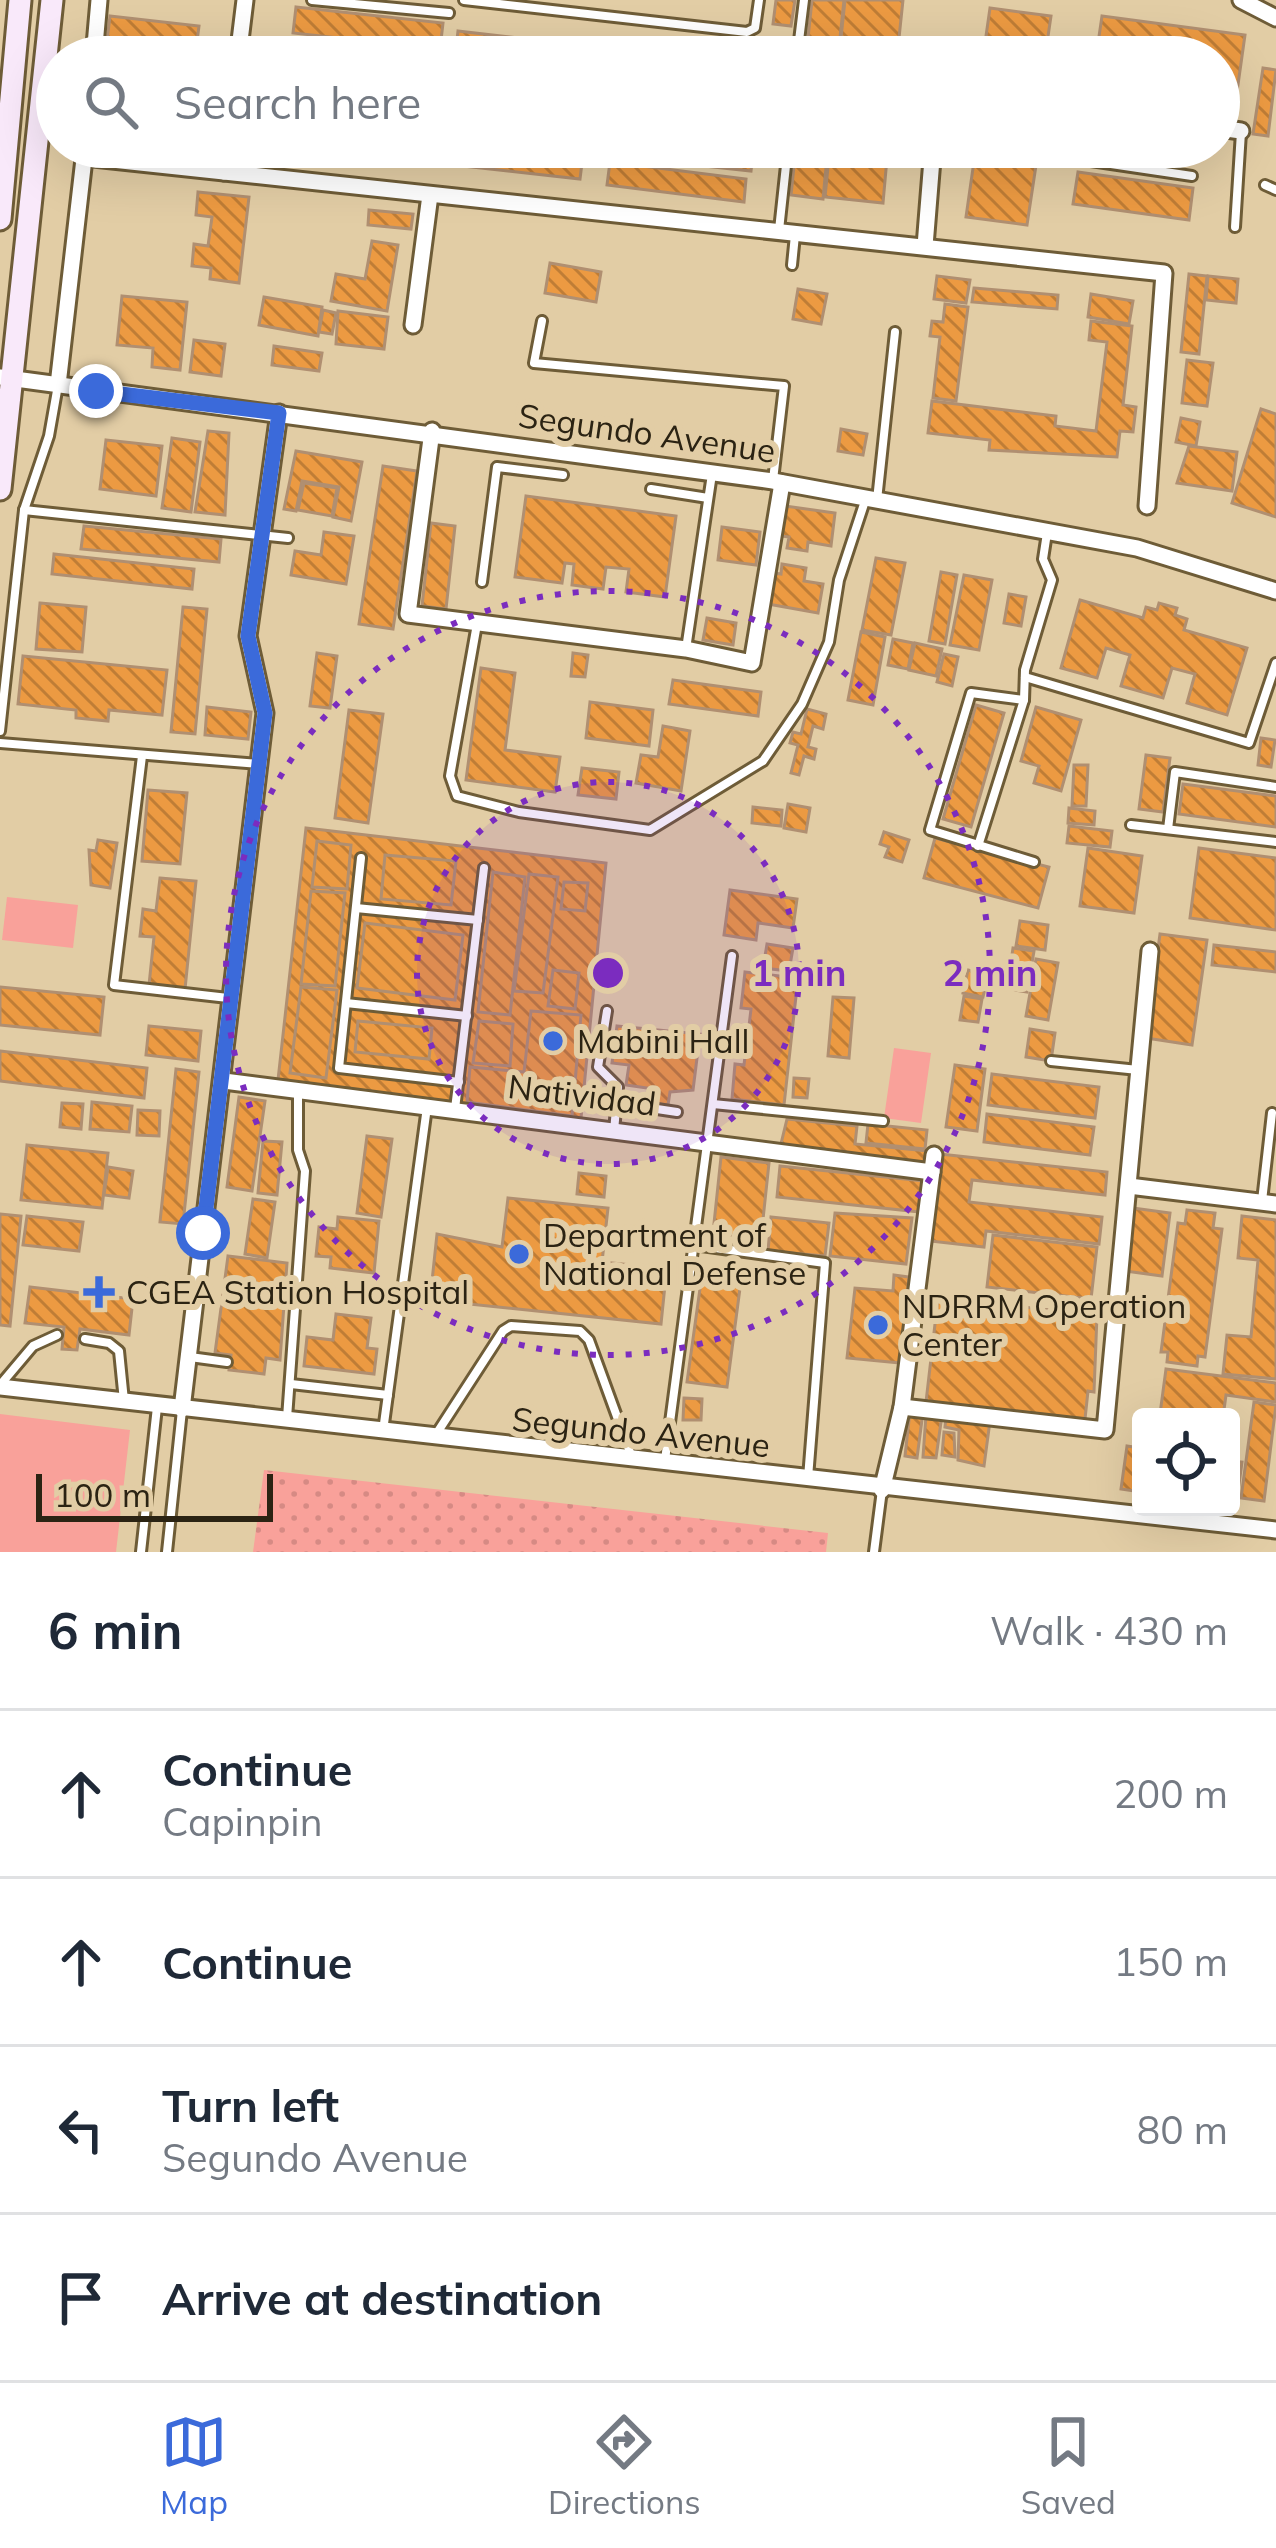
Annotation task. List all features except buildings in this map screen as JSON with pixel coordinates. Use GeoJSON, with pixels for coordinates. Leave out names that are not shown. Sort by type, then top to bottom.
{"type":"FeatureCollection","features":[{"type":"Feature","properties":{"kind":"main road"},"geometry":{"type":"LineString","coordinates":[[0,219],[20,0]]}},
{"type":"Feature","properties":{"kind":"main road"},"geometry":{"type":"LineString","coordinates":[[48,36],[52,0]]}},
{"type":"Feature","properties":{"kind":"main road"},"geometry":{"type":"LineString","coordinates":[[0,489],[6,378],[36,131]]}},
{"type":"Feature","properties":{"kind":"street"},"geometry":{"type":"LineString","coordinates":[[96,36],[99,0]]}},
{"type":"Feature","properties":{"kind":"street"},"geometry":{"type":"LineString","coordinates":[[241,36],[245,0]]}},
{"type":"Feature","properties":{"kind":"street"},"geometry":{"type":"LineString","coordinates":[[1241,0],[1276,18]]}},
{"type":"Feature","properties":{"kind":"street"},"geometry":{"type":"LineString","coordinates":[[58,385],[82,168]]}},
{"type":"Feature","properties":{"kind":"street"},"geometry":{"type":"LineString","coordinates":[[196,168],[1164,273],[1147,506]]}},
{"type":"Feature","properties":{"kind":"street"},"geometry":{"type":"LineString","coordinates":[[224,168],[224,172]]}},
{"type":"Feature","properties":{"kind":"street"},"geometry":{"type":"LineString","coordinates":[[925,246],[931,168]]}},
{"type":"Feature","properties":{"kind":"street"},"geometry":{"type":"LineString","coordinates":[[413,325],[430,195]]}},
{"type":"Feature","properties":{"kind":"street","name":"Segundo Avenue"},"geometry":{"type":"LineString","coordinates":[[6,378],[431,431],[777,482],[1155,552],[1276,591]]}},
{"type":"Feature","properties":{"kind":"street"},"geometry":{"type":"LineString","coordinates":[[182,1409],[265,713],[248,636],[279,413]]}},
{"type":"Feature","properties":{"kind":"street"},"geometry":{"type":"LineString","coordinates":[[431,431],[408,614],[686,649],[752,663],[777,482]]}},
{"type":"Feature","properties":{"kind":"street"},"geometry":{"type":"LineString","coordinates":[[882,1490],[902,1407],[1105,1430],[1150,951]]}},
{"type":"Feature","properties":{"kind":"street","name":"Natividad"},"geometry":{"type":"LineString","coordinates":[[224,1081],[707,1144],[933,1164],[902,1407]]}},
{"type":"Feature","properties":{"kind":"street"},"geometry":{"type":"LineString","coordinates":[[1129,1186],[1269,1203]]}},
{"type":"Feature","properties":{"kind":"street","name":"Segundo Avenue"},"geometry":{"type":"LineString","coordinates":[[0,1386],[633,1462],[1276,1530]]}},
{"type":"Feature","properties":{"kind":"lane"},"geometry":{"type":"LineString","coordinates":[[312,0],[449,13]]}},
{"type":"Feature","properties":{"kind":"lane"},"geometry":{"type":"LineString","coordinates":[[464,0],[747,32],[755,28],[759,0]]}},
{"type":"Feature","properties":{"kind":"lane"},"geometry":{"type":"LineString","coordinates":[[799,36],[803,0]]}},
{"type":"Feature","properties":{"kind":"lane"},"geometry":{"type":"LineString","coordinates":[[1240,147],[1241,131]]}},
{"type":"Feature","properties":{"kind":"lane"},"geometry":{"type":"LineString","coordinates":[[788,168],[792,265]]}},
{"type":"Feature","properties":{"kind":"lane"},"geometry":{"type":"LineString","coordinates":[[1138,168],[1192,176]]}},
{"type":"Feature","properties":{"kind":"lane"},"geometry":{"type":"LineString","coordinates":[[1235,227],[1239,168]]}},
{"type":"Feature","properties":{"kind":"lane"},"geometry":{"type":"LineString","coordinates":[[1265,185],[1276,190]]}},
{"type":"Feature","properties":{"kind":"lane"},"geometry":{"type":"LineString","coordinates":[[542,321],[534,363],[784,386],[777,482]]}},
{"type":"Feature","properties":{"kind":"lane"},"geometry":{"type":"LineString","coordinates":[[477,624],[450,776],[454,791],[465,800],[650,830],[763,761],[802,704],[829,642],[839,580],[871,500],[895,332]]}},
{"type":"Feature","properties":{"kind":"lane"},"geometry":{"type":"LineString","coordinates":[[0,730],[23,509],[49,436],[58,385]]}},
{"type":"Feature","properties":{"kind":"lane"},"geometry":{"type":"LineString","coordinates":[[482,583],[496,467],[563,475]]}},
{"type":"Feature","properties":{"kind":"lane"},"geometry":{"type":"LineString","coordinates":[[686,649],[712,473]]}},
{"type":"Feature","properties":{"kind":"lane"},"geometry":{"type":"LineString","coordinates":[[651,489],[708,498]]}},
{"type":"Feature","properties":{"kind":"lane"},"geometry":{"type":"LineString","coordinates":[[23,509],[288,538]]}},
{"type":"Feature","properties":{"kind":"lane"},"geometry":{"type":"LineString","coordinates":[[978,846],[1024,700],[1024,677],[1052,580],[1043,559],[1047,533]]}},
{"type":"Feature","properties":{"kind":"lane"},"geometry":{"type":"LineString","coordinates":[[1024,677],[1249,743],[1276,663]]}},
{"type":"Feature","properties":{"kind":"lane"},"geometry":{"type":"LineString","coordinates":[[1024,700],[971,693],[930,830],[1034,862]]}},
{"type":"Feature","properties":{"kind":"lane"},"geometry":{"type":"LineString","coordinates":[[0,743],[258,764]]}},
{"type":"Feature","properties":{"kind":"lane"},"geometry":{"type":"LineString","coordinates":[[142,756],[114,985],[232,999]]}},
{"type":"Feature","properties":{"kind":"lane"},"geometry":{"type":"LineString","coordinates":[[1168,829],[1175,772],[1276,787]]}},
{"type":"Feature","properties":{"kind":"lane"},"geometry":{"type":"LineString","coordinates":[[1131,825],[1276,842]]}},
{"type":"Feature","properties":{"kind":"lane"},"geometry":{"type":"LineString","coordinates":[[361,858],[339,1068],[459,1082]]}},
{"type":"Feature","properties":{"kind":"lane"},"geometry":{"type":"LineString","coordinates":[[455,1109],[484,868]]}},
{"type":"Feature","properties":{"kind":"lane"},"geometry":{"type":"LineString","coordinates":[[356,908],[478,920]]}},
{"type":"Feature","properties":{"kind":"lane"},"geometry":{"type":"LineString","coordinates":[[664,1465],[732,956]]}},
{"type":"Feature","properties":{"kind":"lane"},"geometry":{"type":"LineString","coordinates":[[346,1003],[466,1016]]}},
{"type":"Feature","properties":{"kind":"lane"},"geometry":{"type":"LineString","coordinates":[[607,1011],[598,1067],[618,1087],[614,1131]]}},
{"type":"Feature","properties":{"kind":"lane"},"geometry":{"type":"LineString","coordinates":[[1051,1060],[1139,1070]]}},
{"type":"Feature","properties":{"kind":"lane"},"geometry":{"type":"LineString","coordinates":[[286,1421],[304,1172],[298,1150],[298,1091]]}},
{"type":"Feature","properties":{"kind":"lane"},"geometry":{"type":"LineString","coordinates":[[617,1103],[677,1112]]}},
{"type":"Feature","properties":{"kind":"lane"},"geometry":{"type":"LineString","coordinates":[[713,1104],[883,1120]]}},
{"type":"Feature","properties":{"kind":"lane"},"geometry":{"type":"LineString","coordinates":[[383,1432],[428,1105]]}},
{"type":"Feature","properties":{"kind":"lane"},"geometry":{"type":"LineString","coordinates":[[1269,1203],[1272,1113]]}},
{"type":"Feature","properties":{"kind":"lane"},"geometry":{"type":"LineString","coordinates":[[694,1245],[825,1264],[808,1480]]}},
{"type":"Feature","properties":{"kind":"lane"},"geometry":{"type":"LineString","coordinates":[[433,1439],[503,1331],[511,1326],[580,1331],[589,1340],[633,1462]]}},
{"type":"Feature","properties":{"kind":"lane"},"geometry":{"type":"LineString","coordinates":[[0,1386],[33,1346],[57,1335]]}},
{"type":"Feature","properties":{"kind":"lane"},"geometry":{"type":"LineString","coordinates":[[85,1339],[109,1343],[119,1351],[124,1402]]}},
{"type":"Feature","properties":{"kind":"lane"},"geometry":{"type":"LineString","coordinates":[[188,1356],[227,1363]]}},
{"type":"Feature","properties":{"kind":"lane"},"geometry":{"type":"LineString","coordinates":[[291,1384],[388,1395]]}},
{"type":"Feature","properties":{"kind":"lane"},"geometry":{"type":"LineString","coordinates":[[141,1552],[157,1406]]}},
{"type":"Feature","properties":{"kind":"lane"},"geometry":{"type":"LineString","coordinates":[[167,1552],[182,1409]]}},
{"type":"Feature","properties":{"kind":"lane"},"geometry":{"type":"LineString","coordinates":[[874,1552],[882,1490]]}},
{"type":"Feature","properties":{"kind":"shaded area"},"geometry":{"type":"Polygon","coordinates":[[[7,897],[78,905],[73,948],[2,940],[7,897]]]}},
{"type":"Feature","properties":{"kind":"shaded area"},"geometry":{"type":"Polygon","coordinates":[[[894,1048],[931,1053],[921,1123],[884,1118],[894,1048]]]}},
{"type":"Feature","properties":{"kind":"shaded area"},"geometry":{"type":"Polygon","coordinates":[[[0,1414],[130,1430],[116,1552],[0,1552],[0,1414]]]}},
{"type":"Feature","properties":{"kind":"shaded area"},"geometry":{"type":"Polygon","coordinates":[[[264,1470],[828,1533],[826,1552],[253,1552],[264,1470]]]}},
{"type":"Feature","properties":{"kind":"place","name":"Mabini Hall"},"geometry":{"type":"Point","coordinates":[553,1041]}},
{"type":"Feature","properties":{"kind":"place","name":"Department of National Defense"},"geometry":{"type":"Point","coordinates":[519,1254]}},
{"type":"Feature","properties":{"kind":"place","name":"CGEA Station Hospital"},"geometry":{"type":"Point","coordinates":[99,1292]}},
{"type":"Feature","properties":{"kind":"place","name":"NDRRM Operation Center"},"geometry":{"type":"Point","coordinates":[878,1325]}},
{"type":"Feature","properties":{"kind":"route"},"geometry":{"type":"LineString","coordinates":[[96,391],[279,413],[248,636],[265,713],[203,1233]]}}]}
